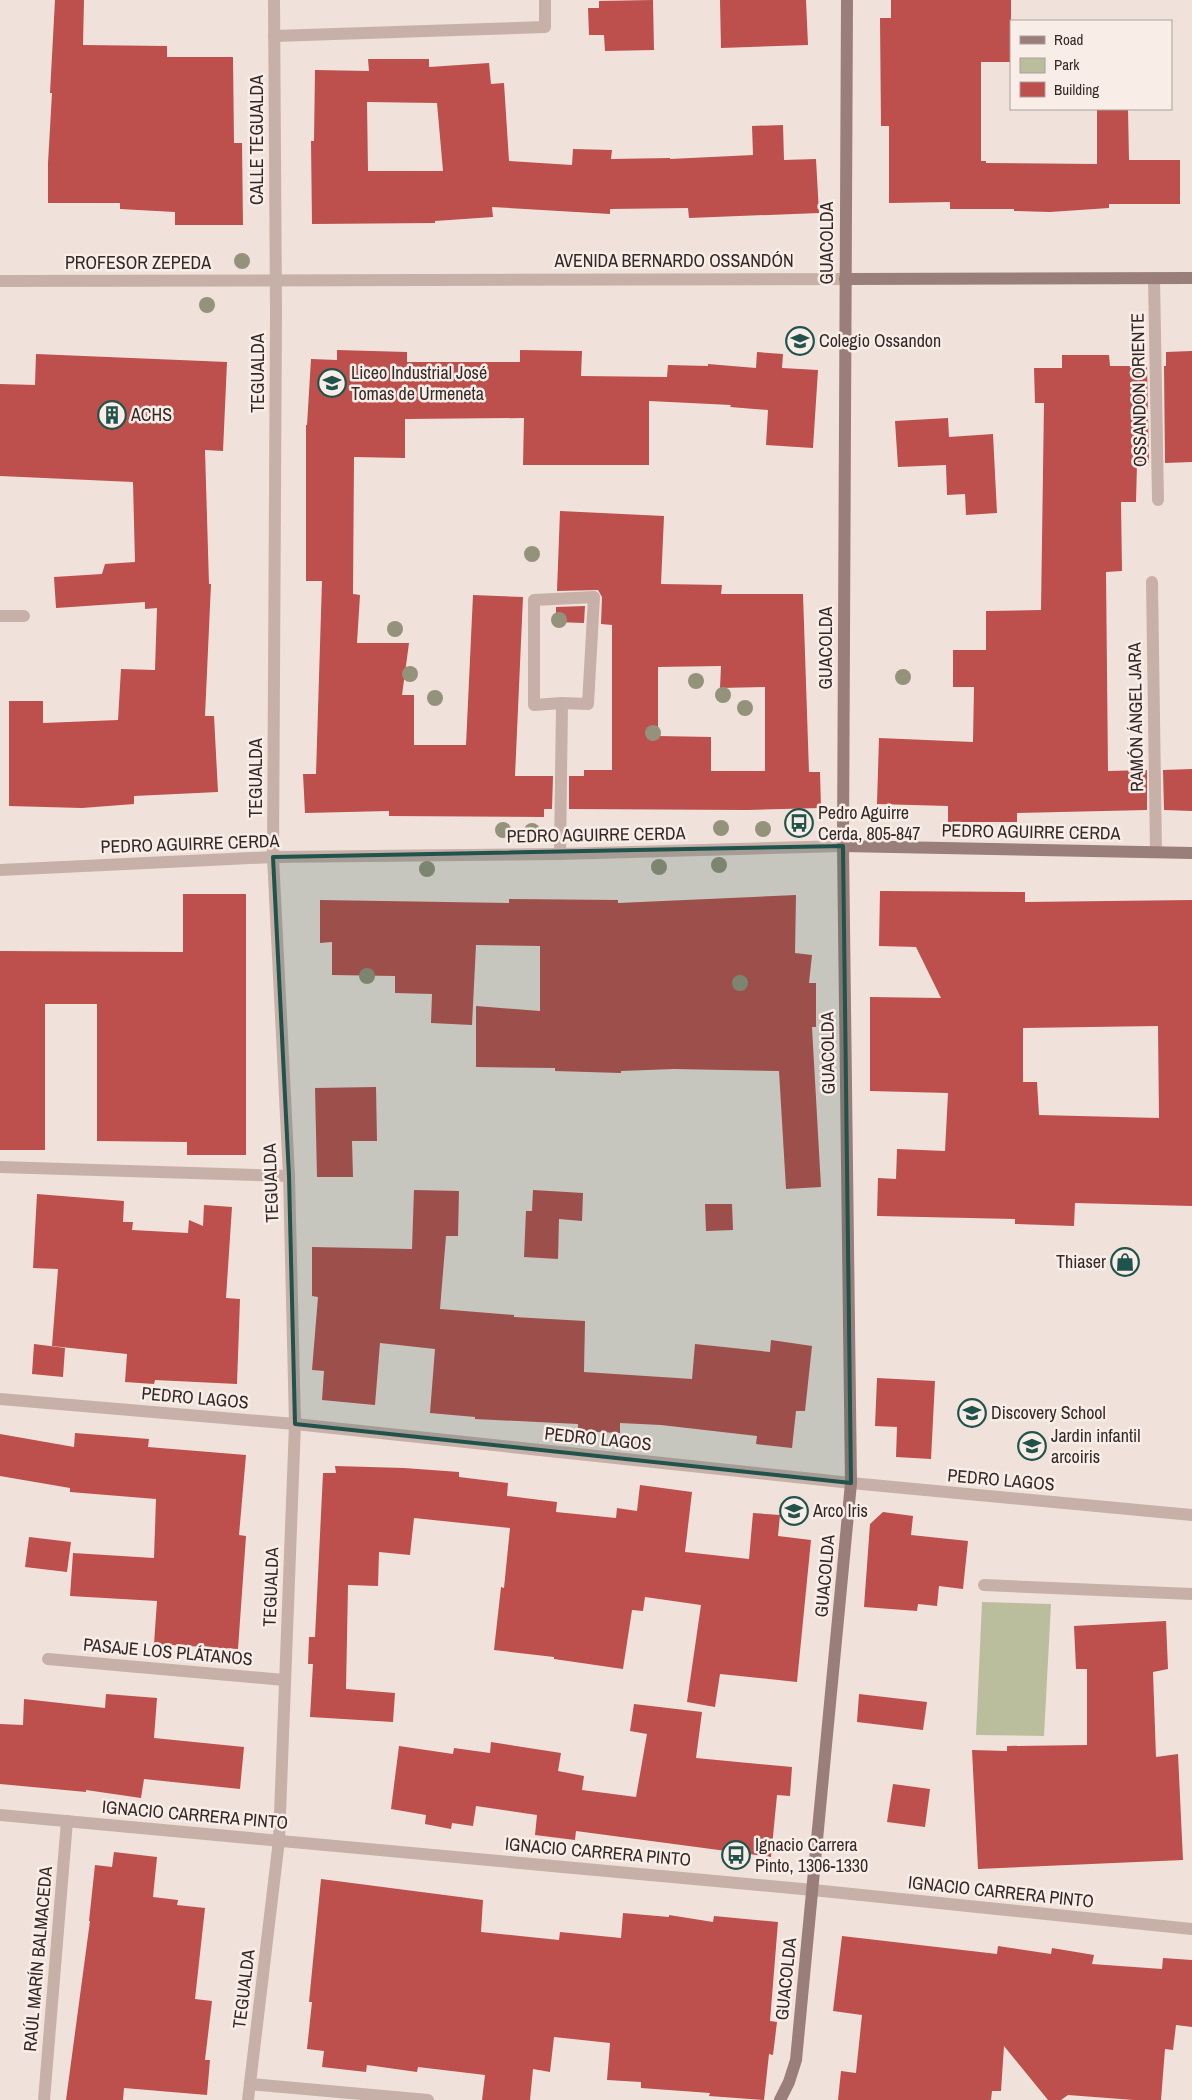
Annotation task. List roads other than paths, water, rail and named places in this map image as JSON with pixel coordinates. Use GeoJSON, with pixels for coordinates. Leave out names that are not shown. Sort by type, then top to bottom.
{"type":"FeatureCollection","features":[{"type":"Feature","properties":{"kind":"main road","name":"GUACOLDA"},"geometry":{"type":"LineString","coordinates":[[780,2100],[789,2082],[796,2060],[851,1483],[843,846],[847,0]]}},
{"type":"Feature","properties":{"kind":"main road","name":"AVENIDA BERNARDO OSSANDÓN"},"geometry":{"type":"LineString","coordinates":[[845,279],[1192,278]]}},
{"type":"Feature","properties":{"kind":"main road","name":"PEDRO AGUIRRE CERDA"},"geometry":{"type":"LineString","coordinates":[[843,846],[1192,853]]}},
{"type":"Feature","properties":{"kind":"street","name":"CALLE TEGUALDA"},"geometry":{"type":"LineString","coordinates":[[274,0],[276,280]]}},
{"type":"Feature","properties":{"kind":"street"},"geometry":{"type":"LineString","coordinates":[[274,36],[545,27],[545,0]]}},
{"type":"Feature","properties":{"kind":"street","name":"OSSANDON ORIENTE"},"geometry":{"type":"LineString","coordinates":[[1154,278],[1158,500]]}},
{"type":"Feature","properties":{"kind":"street","name":"AVENIDA BERNARDO OSSANDÓN"},"geometry":{"type":"LineString","coordinates":[[276,280],[845,279]]}},
{"type":"Feature","properties":{"kind":"street","name":"PROFESOR ZEPEDA"},"geometry":{"type":"LineString","coordinates":[[0,280],[276,280]]}},
{"type":"Feature","properties":{"kind":"street","name":"TEGUALDA"},"geometry":{"type":"LineString","coordinates":[[248,2100],[278,1840],[294,1424],[289,1176],[273,857],[276,280]]}},
{"type":"Feature","properties":{"kind":"street","name":"RAMÓN ÁNGEL JARA"},"geometry":{"type":"LineString","coordinates":[[1152,582],[1156,852]]}},
{"type":"Feature","properties":{"kind":"street"},"geometry":{"type":"LineString","coordinates":[[594,598],[588,704],[562,703],[534,705],[534,600],[594,598]]}},
{"type":"Feature","properties":{"kind":"street"},"geometry":{"type":"LineString","coordinates":[[0,616],[24,616]]}},
{"type":"Feature","properties":{"kind":"street"},"geometry":{"type":"LineString","coordinates":[[560,854],[562,703]]}},
{"type":"Feature","properties":{"kind":"street","name":"PEDRO AGUIRRE CERDA"},"geometry":{"type":"LineString","coordinates":[[0,870],[273,857],[560,854],[843,846]]}},
{"type":"Feature","properties":{"kind":"street"},"geometry":{"type":"LineString","coordinates":[[0,1167],[289,1176]]}},
{"type":"Feature","properties":{"kind":"street","name":"PEDRO LAGOS"},"geometry":{"type":"LineString","coordinates":[[0,1399],[294,1424],[851,1483],[1192,1516]]}},
{"type":"Feature","properties":{"kind":"street"},"geometry":{"type":"LineString","coordinates":[[984,1584],[1192,1594]]}},
{"type":"Feature","properties":{"kind":"street","name":"PASAJE LOS PLÁTANOS"},"geometry":{"type":"LineString","coordinates":[[48,1658],[284,1680]]}},
{"type":"Feature","properties":{"kind":"street","name":"IGNACIO CARRERA PINTO"},"geometry":{"type":"LineString","coordinates":[[0,1815],[813,1890],[1192,1929]]}},
{"type":"Feature","properties":{"kind":"street","name":"RAÚL MARÍN BALMACEDA"},"geometry":{"type":"LineString","coordinates":[[44,2100],[67,1821]]}},
{"type":"Feature","properties":{"kind":"street"},"geometry":{"type":"LineString","coordinates":[[250,2084],[428,2100]]}},
{"type":"Feature","properties":{"kind":"place","name":"Colegio Ossandon"},"geometry":{"type":"Point","coordinates":[800,341]}},
{"type":"Feature","properties":{"kind":"place","name":"Liceo Industrial José Tomas de Urmeneta"},"geometry":{"type":"Point","coordinates":[332,383]}},
{"type":"Feature","properties":{"kind":"place","name":"ACHS"},"geometry":{"type":"Point","coordinates":[112,415]}},
{"type":"Feature","properties":{"kind":"place","name":"Pedro Aguirre Cerda, 805-847"},"geometry":{"type":"Point","coordinates":[799,823]}},
{"type":"Feature","properties":{"kind":"place","name":"Thiaser"},"geometry":{"type":"Point","coordinates":[1125,1262]}},
{"type":"Feature","properties":{"kind":"place","name":"Discovery School"},"geometry":{"type":"Point","coordinates":[972,1413]}},
{"type":"Feature","properties":{"kind":"place","name":"Jardin infantil arcoiris"},"geometry":{"type":"Point","coordinates":[1032,1446]}},
{"type":"Feature","properties":{"kind":"place","name":"Arco Iris"},"geometry":{"type":"Point","coordinates":[794,1511]}},
{"type":"Feature","properties":{"kind":"place","name":"Ignacio Carrera Pinto, 1306-1330"},"geometry":{"type":"Point","coordinates":[736,1855]}}]}
